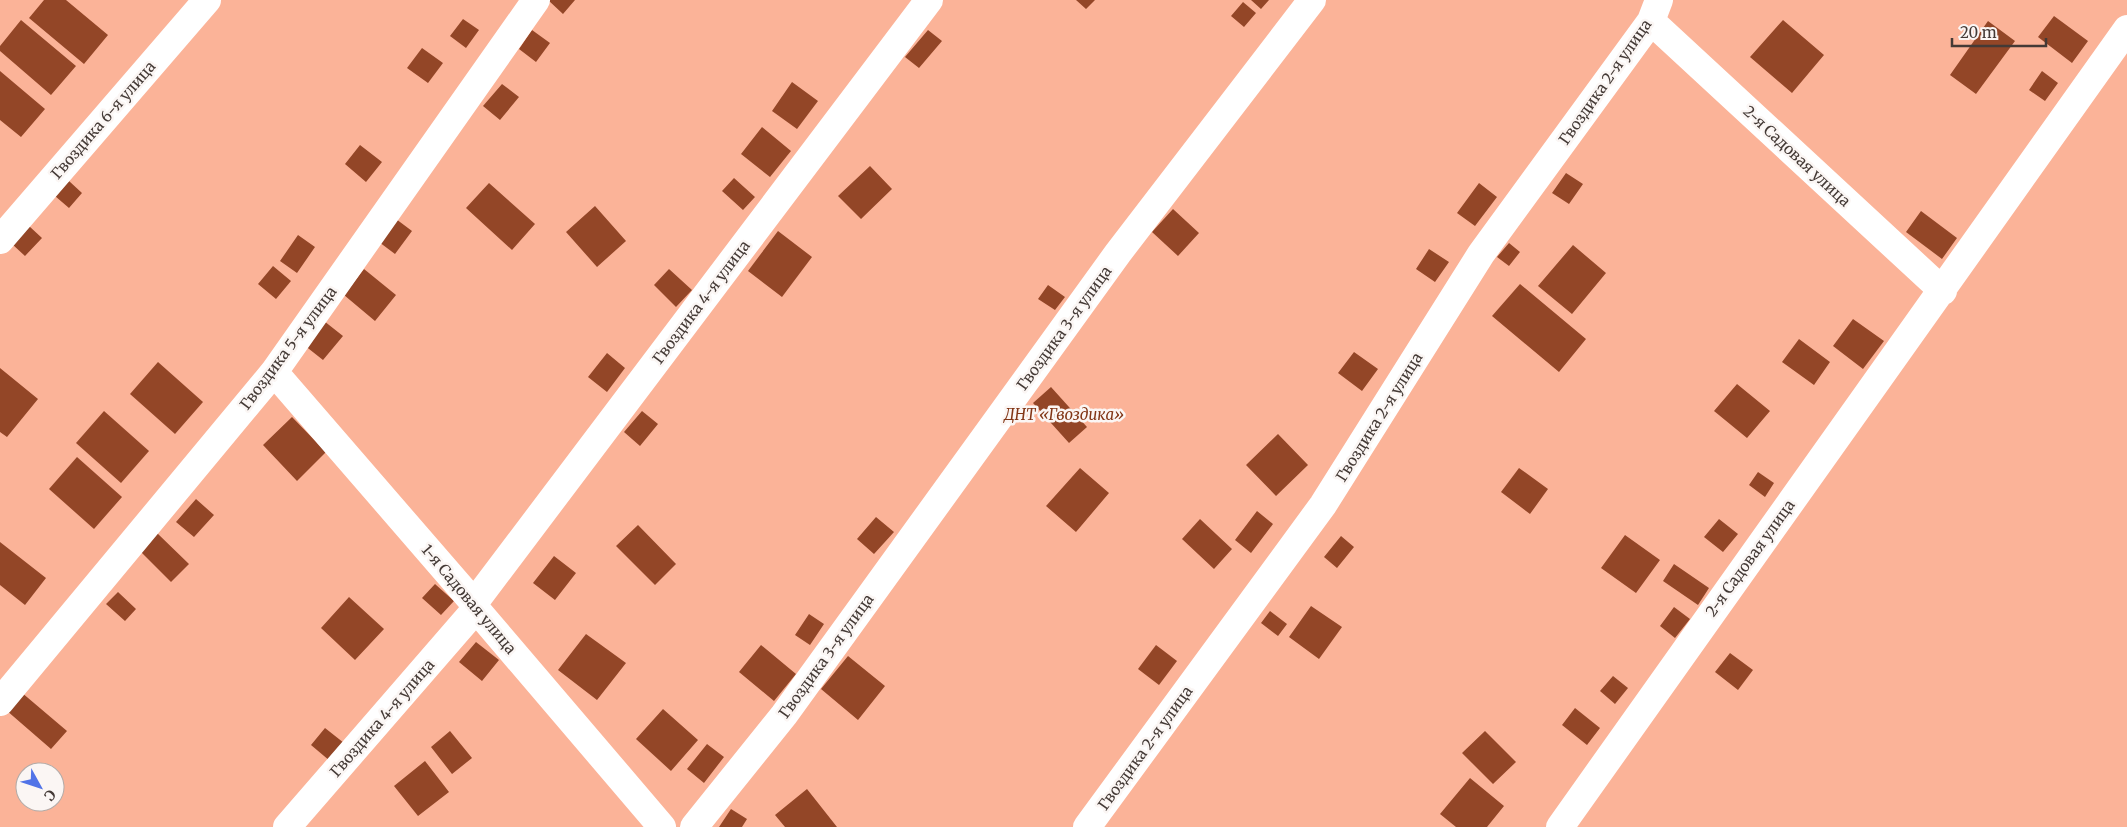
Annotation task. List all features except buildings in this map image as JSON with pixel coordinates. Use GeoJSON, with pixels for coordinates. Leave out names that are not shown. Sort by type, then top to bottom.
{"type":"FeatureCollection","features":[{"type":"Feature","properties":{"kind":"street","name":"Гвоздика 6-я улица"},"geometry":{"type":"LineString","coordinates":[[0,240],[207,0]]}},
{"type":"Feature","properties":{"kind":"street","name":"Гвоздика 5-я улица"},"geometry":{"type":"LineString","coordinates":[[0,702],[274,372],[536,0]]}},
{"type":"Feature","properties":{"kind":"street","name":"Гвоздика 4-я улица"},"geometry":{"type":"LineString","coordinates":[[287,827],[475,606],[929,0]]}},
{"type":"Feature","properties":{"kind":"street","name":"Гвоздика 3-я улица"},"geometry":{"type":"LineString","coordinates":[[694,827],[784,715],[1118,253],[1312,0]]}},
{"type":"Feature","properties":{"kind":"street","name":"2-я Садовая улица"},"geometry":{"type":"LineString","coordinates":[[1655,10],[1943,291]]}},
{"type":"Feature","properties":{"kind":"street","name":"Гвоздика 2-я улица"},"geometry":{"type":"LineString","coordinates":[[1087,827],[1323,505],[1481,254],[1655,10]]}},
{"type":"Feature","properties":{"kind":"street","name":"2-я Садовая улица"},"geometry":{"type":"LineString","coordinates":[[1560,827],[1755,551],[1943,291],[2127,29]]}},
{"type":"Feature","properties":{"kind":"street","name":"1-я Садовая улица"},"geometry":{"type":"LineString","coordinates":[[274,372],[662,827]]}},
{"type":"Feature","properties":{"kind":"green space","name":"ДНТ «Гвоздика»"},"geometry":{"type":"Polygon","coordinates":[[[0,0],[2127,0],[2127,827],[0,827],[0,0]]]}}]}
